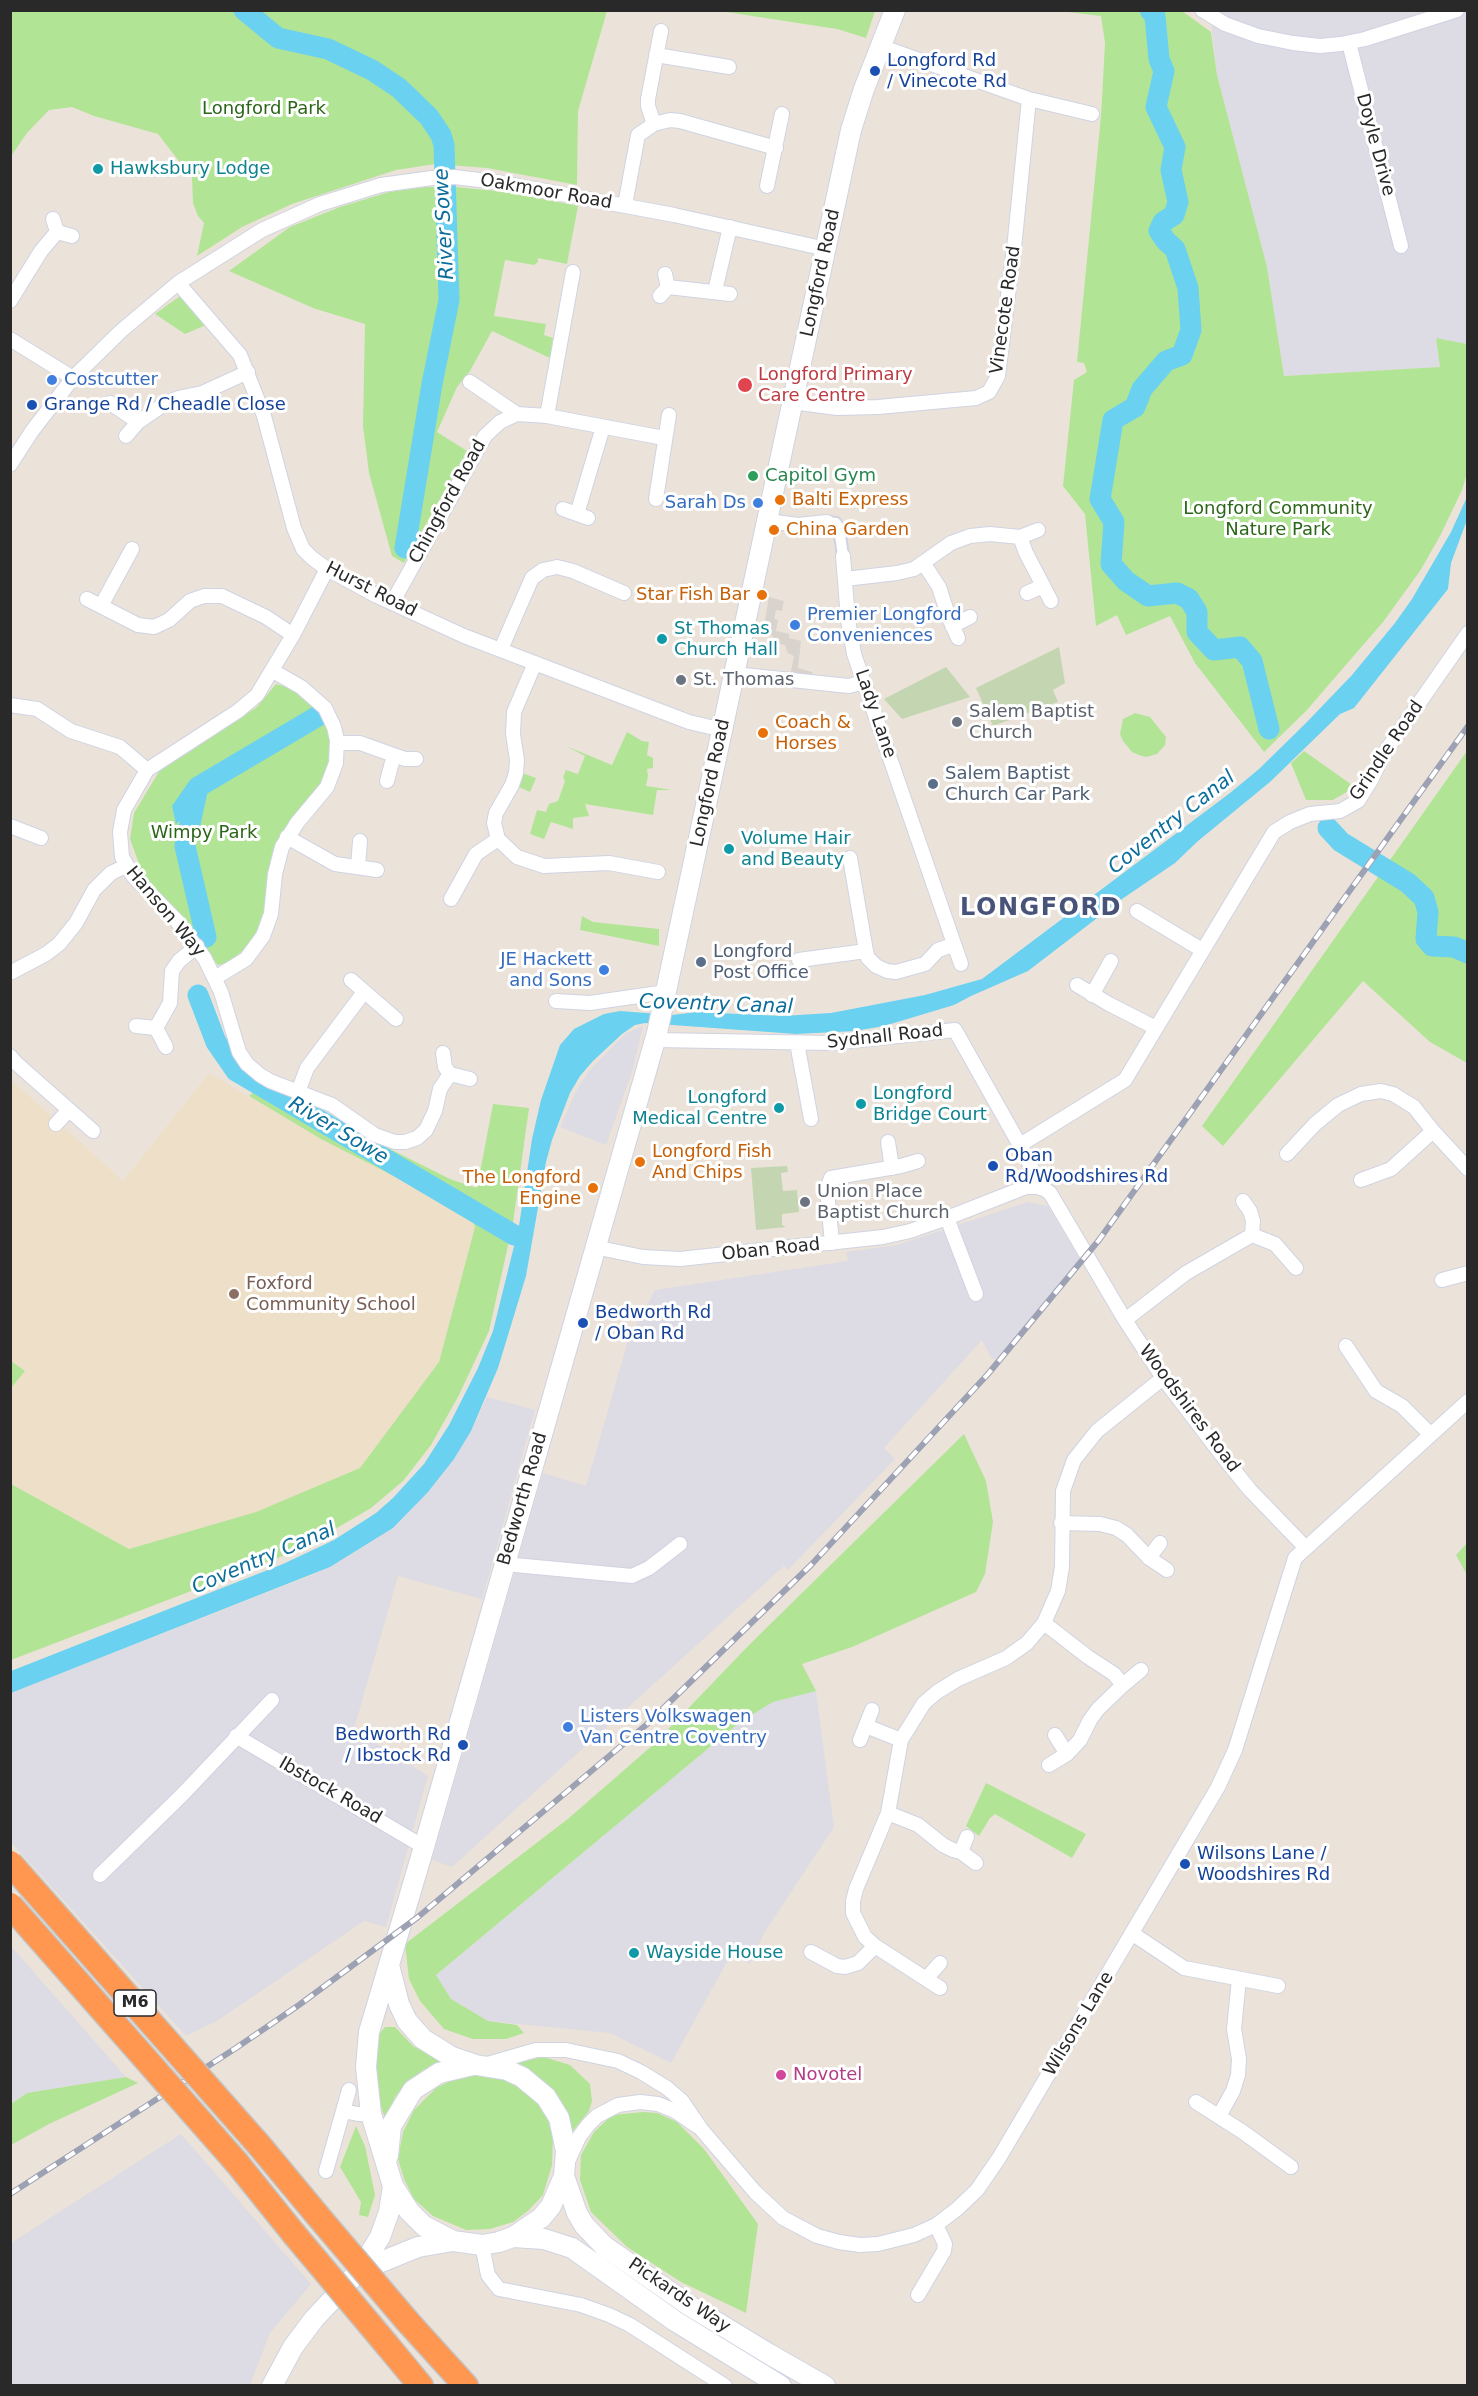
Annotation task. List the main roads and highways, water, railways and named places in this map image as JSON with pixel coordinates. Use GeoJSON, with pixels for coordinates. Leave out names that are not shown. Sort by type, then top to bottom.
{"type":"FeatureCollection","features":[{"type":"Feature","properties":{"kind":"highway","name":"M6"},"geometry":{"type":"LineString","coordinates":[[10,1863],[259,2145],[408,2322],[466,2385]]}},
{"type":"Feature","properties":{"kind":"highway","name":"M6"},"geometry":{"type":"LineString","coordinates":[[10,1905],[237,2163],[421,2385]]}},
{"type":"Feature","properties":{"kind":"main road","name":"Longford Road"},"geometry":{"type":"LineString","coordinates":[[656,1036],[851,130],[895,10]]}},
{"type":"Feature","properties":{"kind":"main road","name":"Bedworth Road"},"geometry":{"type":"LineString","coordinates":[[389,1965],[656,1036]]}},
{"type":"Feature","properties":{"kind":"main road"},"geometry":{"type":"LineString","coordinates":[[359,2271],[418,2247],[453,2241],[482,2245],[513,2237],[541,2218],[551,2206],[565,2172],[565,2137],[559,2118],[546,2097],[522,2077],[507,2070],[452,2057],[435,2048],[413,2029],[399,2004],[389,1965]]}},
{"type":"Feature","properties":{"kind":"main road"},"geometry":{"type":"LineString","coordinates":[[389,1965],[369,2032],[366,2067],[371,2114],[393,2186],[409,2211],[424,2226],[453,2241]]}},
{"type":"Feature","properties":{"kind":"main road"},"geometry":{"type":"LineString","coordinates":[[387,2165],[391,2126],[413,2091],[439,2073],[479,2065]]}},
{"type":"Feature","properties":{"kind":"main road","name":"Pickards Way"},"geometry":{"type":"LineString","coordinates":[[565,2172],[571,2200],[580,2219],[604,2246],[690,2306],[825,2385]]}},
{"type":"Feature","properties":{"kind":"main road"},"geometry":{"type":"LineString","coordinates":[[272,2385],[293,2347],[314,2319],[359,2271],[380,2237],[389,2212],[393,2186]]}},
{"type":"Feature","properties":{"kind":"main road","name":"Pickards Way"},"geometry":{"type":"LineString","coordinates":[[513,2237],[544,2239],[572,2248],[675,2321],[781,2385]]}},
{"type":"Feature","properties":{"kind":"water"},"geometry":{"type":"Polygon","coordinates":[[[1467,497],[1467,520],[1451,563],[1448,589],[1354,708],[1340,714],[1270,782],[1198,841],[1175,863],[1122,899],[1028,971],[954,1005],[884,1026],[855,1031],[796,1034],[645,1023],[635,1025],[622,1034],[593,1061],[580,1076],[570,1093],[546,1162],[526,1276],[498,1368],[471,1431],[454,1459],[428,1492],[393,1528],[330,1567],[11,1693],[11,1671],[283,1564],[334,1540],[376,1513],[424,1464],[449,1425],[478,1368],[493,1331],[519,1226],[532,1139],[541,1100],[560,1045],[574,1029],[604,1014],[620,1011],[672,1015],[697,1012],[782,1016],[831,1013],[925,995],[982,979],[1230,793],[1259,769],[1306,723],[1352,675],[1395,623],[1412,599],[1451,532],[1467,497]]]}},
{"type":"Feature","properties":{"kind":"water"},"geometry":{"type":"Polygon","coordinates":[[[222,773],[201,801],[176,824],[172,806],[188,783],[202,775],[222,773]]]}},
{"type":"Feature","properties":{"kind":"waterway","name":"River Sowe"},"geometry":{"type":"LineString","coordinates":[[244,10],[278,38],[328,49],[372,70],[399,88],[429,117],[441,135],[444,145],[449,300],[432,384],[405,548]]}},
{"type":"Feature","properties":{"kind":"waterway","name":"River Sowe"},"geometry":{"type":"LineString","coordinates":[[1150,10],[1155,16],[1159,59],[1164,71],[1156,107],[1175,147],[1171,170],[1178,202],[1174,215],[1163,222],[1159,231],[1175,249],[1188,288],[1191,330],[1182,355],[1166,361],[1142,389],[1135,407],[1113,420],[1100,499],[1114,522],[1111,564],[1126,581],[1148,596],[1177,593],[1189,599],[1197,612],[1197,632],[1214,650],[1240,647],[1252,661],[1269,729]]}},
{"type":"Feature","properties":{"kind":"waterway","name":"River Sowe"},"geometry":{"type":"LineString","coordinates":[[206,937],[185,846],[198,787],[318,716]]}},
{"type":"Feature","properties":{"kind":"waterway","name":"River Sowe"},"geometry":{"type":"LineString","coordinates":[[1328,828],[1341,842],[1408,883],[1424,898],[1428,912],[1426,939],[1432,946],[1454,947],[1468,953]]}},
{"type":"Feature","properties":{"kind":"waterway","name":"River Sowe"},"geometry":{"type":"LineString","coordinates":[[198,995],[216,1042],[236,1071],[514,1235]]}},
{"type":"Feature","properties":{"kind":"railway"},"geometry":{"type":"LineString","coordinates":[[10,2194],[236,2048],[299,2005],[418,1917],[646,1725],[811,1565],[988,1374],[1099,1240],[1468,726]]}},
{"type":"Feature","properties":{"kind":"place","name":"Longford Rd / Vinecote Rd"},"geometry":{"type":"Point","coordinates":[875,71]}},
{"type":"Feature","properties":{"kind":"place","name":"Hawksbury Lodge"},"geometry":{"type":"Point","coordinates":[98,169]}},
{"type":"Feature","properties":{"kind":"place","name":"Costcutter"},"geometry":{"type":"Point","coordinates":[52,380]}},
{"type":"Feature","properties":{"kind":"place","name":"Longford Primary Care Centre"},"geometry":{"type":"Point","coordinates":[745,385]}},
{"type":"Feature","properties":{"kind":"place","name":"Grange Rd / Cheadle Close"},"geometry":{"type":"Point","coordinates":[32,405]}},
{"type":"Feature","properties":{"kind":"place","name":"Capitol Gym"},"geometry":{"type":"Point","coordinates":[753,476]}},
{"type":"Feature","properties":{"kind":"place","name":"Balti Express"},"geometry":{"type":"Point","coordinates":[780,500]}},
{"type":"Feature","properties":{"kind":"place","name":"Sarah Ds"},"geometry":{"type":"Point","coordinates":[758,503]}},
{"type":"Feature","properties":{"kind":"place","name":"China Garden"},"geometry":{"type":"Point","coordinates":[774,530]}},
{"type":"Feature","properties":{"kind":"place","name":"Star Fish Bar"},"geometry":{"type":"Point","coordinates":[762,595]}},
{"type":"Feature","properties":{"kind":"place","name":"Premier Longford Conveniences"},"geometry":{"type":"Point","coordinates":[795,625]}},
{"type":"Feature","properties":{"kind":"place","name":"St Thomas Church Hall"},"geometry":{"type":"Point","coordinates":[662,639]}},
{"type":"Feature","properties":{"kind":"place","name":"St. Thomas"},"geometry":{"type":"Point","coordinates":[681,680]}},
{"type":"Feature","properties":{"kind":"place","name":"Salem Baptist Church"},"geometry":{"type":"Point","coordinates":[957,722]}},
{"type":"Feature","properties":{"kind":"place","name":"Coach & Horses"},"geometry":{"type":"Point","coordinates":[763,733]}},
{"type":"Feature","properties":{"kind":"place","name":"Salem Baptist Church Car Park"},"geometry":{"type":"Point","coordinates":[933,784]}},
{"type":"Feature","properties":{"kind":"place","name":"Volume Hair and Beauty"},"geometry":{"type":"Point","coordinates":[729,849]}},
{"type":"Feature","properties":{"kind":"place","name":"Longford Post Office"},"geometry":{"type":"Point","coordinates":[701,962]}},
{"type":"Feature","properties":{"kind":"place","name":"JE Hackett and Sons"},"geometry":{"type":"Point","coordinates":[604,970]}},
{"type":"Feature","properties":{"kind":"place","name":"Longford Bridge Court"},"geometry":{"type":"Point","coordinates":[861,1104]}},
{"type":"Feature","properties":{"kind":"place","name":"Longford Medical Centre"},"geometry":{"type":"Point","coordinates":[779,1108]}},
{"type":"Feature","properties":{"kind":"place","name":"Longford Fish And Chips"},"geometry":{"type":"Point","coordinates":[640,1162]}},
{"type":"Feature","properties":{"kind":"place","name":"Oban Rd/Woodshires Rd"},"geometry":{"type":"Point","coordinates":[993,1166]}},
{"type":"Feature","properties":{"kind":"place","name":"The Longford Engine"},"geometry":{"type":"Point","coordinates":[593,1188]}},
{"type":"Feature","properties":{"kind":"place","name":"Union Place Baptist Church"},"geometry":{"type":"Point","coordinates":[805,1202]}},
{"type":"Feature","properties":{"kind":"place","name":"Foxford Community School"},"geometry":{"type":"Point","coordinates":[234,1294]}},
{"type":"Feature","properties":{"kind":"place","name":"Bedworth Rd / Oban Rd"},"geometry":{"type":"Point","coordinates":[583,1323]}},
{"type":"Feature","properties":{"kind":"place","name":"Listers Volkswagen Van Centre Coventry"},"geometry":{"type":"Point","coordinates":[568,1727]}},
{"type":"Feature","properties":{"kind":"place","name":"Bedworth Rd / Ibstock Rd"},"geometry":{"type":"Point","coordinates":[463,1745]}},
{"type":"Feature","properties":{"kind":"place","name":"Wilsons Lane / Woodshires Rd"},"geometry":{"type":"Point","coordinates":[1185,1864]}},
{"type":"Feature","properties":{"kind":"place","name":"Wayside House"},"geometry":{"type":"Point","coordinates":[634,1953]}},
{"type":"Feature","properties":{"kind":"place","name":"Novotel"},"geometry":{"type":"Point","coordinates":[781,2075]}},
{"type":"Feature","properties":{"kind":"district","name":"LONGFORD"},"geometry":{"type":"Point","coordinates":[1041,909]}},
{"type":"Feature","properties":{"kind":"park label","name":"Longford Park"},"geometry":{"type":"Point","coordinates":[264,109]}},
{"type":"Feature","properties":{"kind":"park label","name":"Longford Community Nature Park"},"geometry":{"type":"Point","coordinates":[1278,519]}},
{"type":"Feature","properties":{"kind":"park label","name":"Wimpy Park"},"geometry":{"type":"Point","coordinates":[204,833]}},
{"type":"Feature","properties":{"kind":"water label","name":"Coventry Canal"},"geometry":{"type":"Point","coordinates":[1172,823]}},
{"type":"Feature","properties":{"kind":"water label","name":"Coventry Canal"},"geometry":{"type":"Point","coordinates":[716,1005]}},
{"type":"Feature","properties":{"kind":"water label","name":"Coventry Canal"},"geometry":{"type":"Point","coordinates":[264,1559]}}]}
